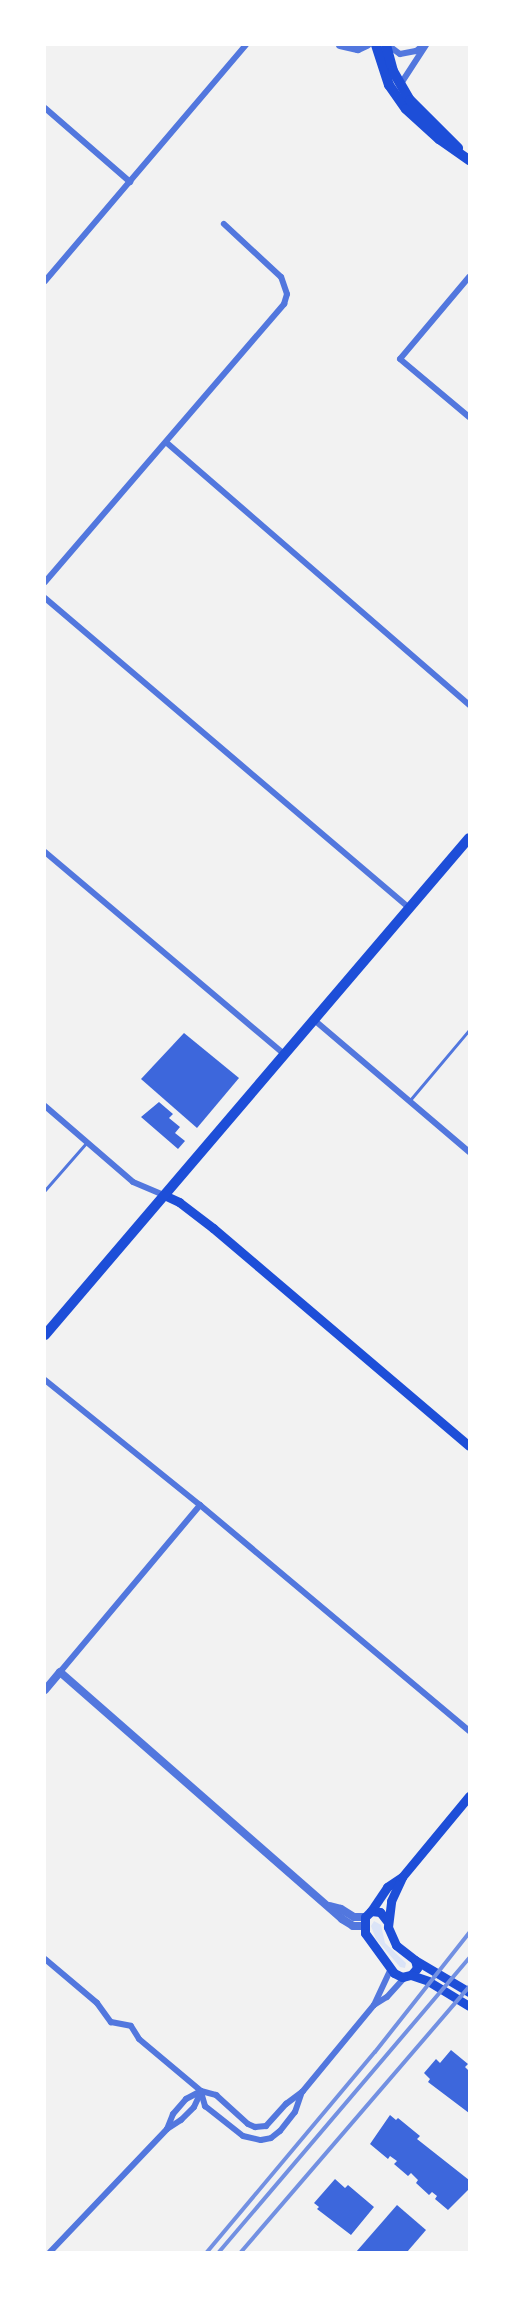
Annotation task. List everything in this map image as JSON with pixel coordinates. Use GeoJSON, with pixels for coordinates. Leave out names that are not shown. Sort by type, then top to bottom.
{"type":"FeatureCollection","features":[{"type":"Feature","properties":{"kind":"main road"},"geometry":{"type":"LineString","coordinates":[[376,45],[389,85],[406,109],[439,139],[469,159]]}},
{"type":"Feature","properties":{"kind":"main road"},"geometry":{"type":"LineString","coordinates":[[387,45],[400,85],[420,112],[469,159]]}},
{"type":"Feature","properties":{"kind":"main road"},"geometry":{"type":"LineString","coordinates":[[45,1335],[469,839]]}},
{"type":"Feature","properties":{"kind":"main road"},"geometry":{"type":"LineString","coordinates":[[164,1196],[179,1202],[213,1228],[469,1446]]}},
{"type":"Feature","properties":{"kind":"main road"},"geometry":{"type":"LineString","coordinates":[[387,1920],[391,1901],[402,1877],[469,1796]]}},
{"type":"Feature","properties":{"kind":"main road"},"geometry":{"type":"LineString","coordinates":[[402,1877],[387,1887],[366,1918],[369,1939],[398,1976],[411,1976],[469,2006]]}},
{"type":"Feature","properties":{"kind":"main road"},"geometry":{"type":"LineString","coordinates":[[366,1918],[380,1912],[387,1920],[396,1945],[469,1992]]}},
{"type":"Feature","properties":{"kind":"main road"},"geometry":{"type":"LineString","coordinates":[[411,1976],[417,1968],[416,1960]]}},
{"type":"Feature","properties":{"kind":"street"},"geometry":{"type":"LineString","coordinates":[[45,281],[246,45]]}},
{"type":"Feature","properties":{"kind":"street"},"geometry":{"type":"LineString","coordinates":[[340,45],[355,49],[367,45]]}},
{"type":"Feature","properties":{"kind":"street"},"geometry":{"type":"LineString","coordinates":[[387,45],[400,54],[416,51],[425,45]]}},
{"type":"Feature","properties":{"kind":"street"},"geometry":{"type":"LineString","coordinates":[[400,85],[425,45]]}},
{"type":"Feature","properties":{"kind":"street"},"geometry":{"type":"LineString","coordinates":[[45,108],[130,182]]}},
{"type":"Feature","properties":{"kind":"street"},"geometry":{"type":"LineString","coordinates":[[45,582],[167,443],[284,304],[287,294],[281,276],[224,224]]}},
{"type":"Feature","properties":{"kind":"street"},"geometry":{"type":"LineString","coordinates":[[469,277],[400,359],[469,417]]}},
{"type":"Feature","properties":{"kind":"street"},"geometry":{"type":"LineString","coordinates":[[167,443],[469,705]]}},
{"type":"Feature","properties":{"kind":"street"},"geometry":{"type":"LineString","coordinates":[[45,598],[409,908]]}},
{"type":"Feature","properties":{"kind":"street"},"geometry":{"type":"LineString","coordinates":[[45,852],[284,1054]]}},
{"type":"Feature","properties":{"kind":"street"},"geometry":{"type":"LineString","coordinates":[[314,1019],[469,1152]]}},
{"type":"Feature","properties":{"kind":"street"},"geometry":{"type":"LineString","coordinates":[[45,1106],[134,1182],[164,1196]]}},
{"type":"Feature","properties":{"kind":"street"},"geometry":{"type":"LineString","coordinates":[[45,1380],[200,1505],[469,1731]]}},
{"type":"Feature","properties":{"kind":"street"},"geometry":{"type":"LineString","coordinates":[[45,1690],[200,1505]]}},
{"type":"Feature","properties":{"kind":"street"},"geometry":{"type":"LineString","coordinates":[[60,1672],[326,1906],[353,1926],[366,1918]]}},
{"type":"Feature","properties":{"kind":"street"},"geometry":{"type":"LineString","coordinates":[[45,1960],[97,2003],[111,2022],[130,2026],[139,2039],[201,2091],[216,2095],[248,2124],[260,2128],[272,2122],[286,2104],[303,2091],[374,2005],[391,1969]]}},
{"type":"Feature","properties":{"kind":"street"},"geometry":{"type":"LineString","coordinates":[[374,2005],[411,1976]]}},
{"type":"Feature","properties":{"kind":"street"},"geometry":{"type":"LineString","coordinates":[[201,2091],[205,2106],[243,2136],[261,2140],[272,2138],[280,2131],[296,2112],[303,2091]]}},
{"type":"Feature","properties":{"kind":"street"},"geometry":{"type":"LineString","coordinates":[[50,2252],[167,2129],[181,2120],[194,2106],[201,2091]]}},
{"type":"Feature","properties":{"kind":"lane"},"geometry":{"type":"LineString","coordinates":[[409,1101],[469,1030]]}},
{"type":"Feature","properties":{"kind":"lane"},"geometry":{"type":"LineString","coordinates":[[45,1190],[87,1142]]}},
{"type":"Feature","properties":{"kind":"shaded area"},"geometry":{"type":"Polygon","coordinates":[[[374,1921],[381,1925],[385,1943],[406,1963],[405,1968],[400,1967],[376,1939],[371,1926],[374,1921]]]}},
{"type":"Feature","properties":{"kind":"building"},"geometry":{"type":"Polygon","coordinates":[[[184,1033],[239,1078],[197,1128],[141,1079],[184,1033]]]}},
{"type":"Feature","properties":{"kind":"building"},"geometry":{"type":"Polygon","coordinates":[[[159,1102],[173,1114],[169,1118],[180,1127],[175,1133],[185,1141],[178,1149],[141,1117],[159,1102]]]}},
{"type":"Feature","properties":{"kind":"building"},"geometry":{"type":"Polygon","coordinates":[[[451,2050],[468,2064],[465,2067],[469,2071],[469,2113],[428,2082],[430,2079],[424,2073],[436,2059],[440,2063],[451,2050]]]}},
{"type":"Feature","properties":{"kind":"building"},"geometry":{"type":"Polygon","coordinates":[[[390,2115],[396,2120],[398,2118],[420,2136],[417,2139],[469,2180],[469,2189],[448,2210],[435,2199],[437,2196],[432,2192],[429,2195],[416,2183],[418,2180],[411,2173],[408,2176],[394,2164],[397,2161],[390,2156],[388,2159],[370,2144],[390,2115]]]}},
{"type":"Feature","properties":{"kind":"building"},"geometry":{"type":"Polygon","coordinates":[[[335,2179],[345,2188],[348,2185],[374,2207],[351,2235],[317,2209],[319,2207],[314,2203],[335,2179]]]}},
{"type":"Feature","properties":{"kind":"building"},"geometry":{"type":"Polygon","coordinates":[[[397,2205],[426,2230],[407,2252],[356,2252],[397,2205]]]}},
{"type":"Feature","properties":{"kind":"railway"},"geometry":{"type":"LineString","coordinates":[[207,2252],[375,2052],[469,1933]]}},
{"type":"Feature","properties":{"kind":"railway"},"geometry":{"type":"LineString","coordinates":[[219,2252],[469,1958]]}},
{"type":"Feature","properties":{"kind":"railway"},"geometry":{"type":"LineString","coordinates":[[241,2252],[469,1987]]}}]}
